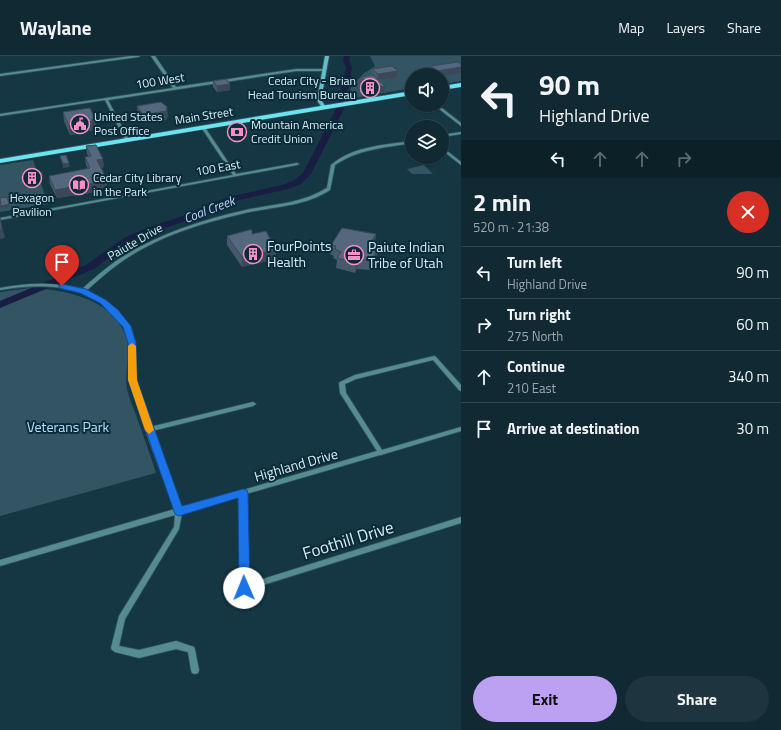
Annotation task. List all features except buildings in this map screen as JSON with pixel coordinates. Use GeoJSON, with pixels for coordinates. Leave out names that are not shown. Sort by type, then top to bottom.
{"type":"FeatureCollection","features":[{"type":"Feature","properties":{"kind":"main road"},"geometry":{"type":"LineString","coordinates":[[324,107],[319,100],[327,56]]}},
{"type":"Feature","properties":{"kind":"main road"},"geometry":{"type":"LineString","coordinates":[[449,87],[461,85]]}},
{"type":"Feature","properties":{"kind":"main road","name":"Main Street"},"geometry":{"type":"LineString","coordinates":[[0,161],[405,94]]}},
{"type":"Feature","properties":{"kind":"street"},"geometry":{"type":"LineString","coordinates":[[0,75],[138,56]]}},
{"type":"Feature","properties":{"kind":"street"},"geometry":{"type":"LineString","coordinates":[[153,56],[175,88]]}},
{"type":"Feature","properties":{"kind":"street","name":"100 West"},"geometry":{"type":"LineString","coordinates":[[0,115],[296,70],[324,70]]}},
{"type":"Feature","properties":{"kind":"street"},"geometry":{"type":"LineString","coordinates":[[106,99],[127,140]]}},
{"type":"Feature","properties":{"kind":"street"},"geometry":{"type":"LineString","coordinates":[[444,112],[461,126]]}},
{"type":"Feature","properties":{"kind":"street"},"geometry":{"type":"LineString","coordinates":[[203,127],[235,175]]}},
{"type":"Feature","properties":{"kind":"street"},"geometry":{"type":"LineString","coordinates":[[449,135],[461,133]]}},
{"type":"Feature","properties":{"kind":"street","name":"Paiute Drive"},"geometry":{"type":"LineString","coordinates":[[83,291],[102,273],[136,250],[162,236],[230,214],[304,202],[320,196],[329,189],[333,165],[341,158],[361,151],[405,143]]}},
{"type":"Feature","properties":{"kind":"street"},"geometry":{"type":"LineString","coordinates":[[449,154],[461,164]]}},
{"type":"Feature","properties":{"kind":"street","name":"100 East"},"geometry":{"type":"LineString","coordinates":[[0,219],[297,164]]}},
{"type":"Feature","properties":{"kind":"street"},"geometry":{"type":"LineString","coordinates":[[0,289],[26,284],[54,285],[83,291],[103,301],[127,326],[132,343],[132,380],[179,511],[177,527],[122,618],[115,648],[139,654],[176,645],[191,650],[195,670]]}},
{"type":"Feature","properties":{"kind":"street"},"geometry":{"type":"LineString","coordinates":[[381,452],[343,393],[342,382],[355,377],[434,358],[461,389]]}},
{"type":"Feature","properties":{"kind":"street"},"geometry":{"type":"LineString","coordinates":[[149,430],[253,404]]}},
{"type":"Feature","properties":{"kind":"street","name":"Highland Drive"},"geometry":{"type":"LineString","coordinates":[[0,563],[461,429]]}},
{"type":"Feature","properties":{"kind":"street","name":"Foothill Drive"},"geometry":{"type":"LineString","coordinates":[[243,493],[244,588],[461,520]]}},
{"type":"Feature","properties":{"kind":"green space"},"geometry":{"type":"Polygon","coordinates":[[[370,56],[461,56],[461,81],[449,83],[449,68],[405,68],[405,89],[349,99],[351,87],[363,74],[375,66],[370,56]]]}},
{"type":"Feature","properties":{"kind":"green space"},"geometry":{"type":"Polygon","coordinates":[[[33,160],[48,204],[0,212],[0,165],[33,160]]]}},
{"type":"Feature","properties":{"kind":"green space"},"geometry":{"type":"Polygon","coordinates":[[[424,165],[433,174],[412,174],[407,169],[424,165]]]}},
{"type":"Feature","properties":{"kind":"green space","name":"Veterans Park"},"geometry":{"type":"Polygon","coordinates":[[[31,288],[58,291],[85,298],[98,304],[109,312],[118,322],[125,334],[128,347],[126,376],[127,389],[156,473],[0,516],[0,292],[31,288]]]}},
{"type":"Feature","properties":{"kind":"waterway","name":"Coal Creek"},"geometry":{"type":"LineString","coordinates":[[0,305],[90,267],[127,240],[152,229],[192,216],[211,206],[232,199],[285,187],[298,182],[307,174],[340,109],[349,68],[346,60],[347,56]]}},
{"type":"Feature","properties":{"kind":"slow traffic"},"geometry":{"type":"LineString","coordinates":[[132,346],[132,380],[149,430]]}},
{"type":"Feature","properties":{"kind":"place","name":"Cedar City - Brian Head Tourism Bureau"},"geometry":{"type":"Point","coordinates":[370,88]}},
{"type":"Feature","properties":{"kind":"place","name":"United States Post Office"},"geometry":{"type":"Point","coordinates":[80,124]}},
{"type":"Feature","properties":{"kind":"place","name":"Mountain America Credit Union"},"geometry":{"type":"Point","coordinates":[237,132]}},
{"type":"Feature","properties":{"kind":"place","name":"Hexagon Pavilion"},"geometry":{"type":"Point","coordinates":[32,178]}},
{"type":"Feature","properties":{"kind":"place","name":"Cedar City Library in the Park"},"geometry":{"type":"Point","coordinates":[79,185]}},
{"type":"Feature","properties":{"kind":"place","name":"FourPoints Health"},"geometry":{"type":"Point","coordinates":[253,254]}},
{"type":"Feature","properties":{"kind":"place","name":"Paiute Indian Tribe of Utah"},"geometry":{"type":"Point","coordinates":[354,255]}},
{"type":"Feature","properties":{"kind":"route"},"geometry":{"type":"LineString","coordinates":[[62,286],[83,291],[103,301],[127,326],[132,343],[132,380],[179,511],[243,493],[244,588]]}}]}
